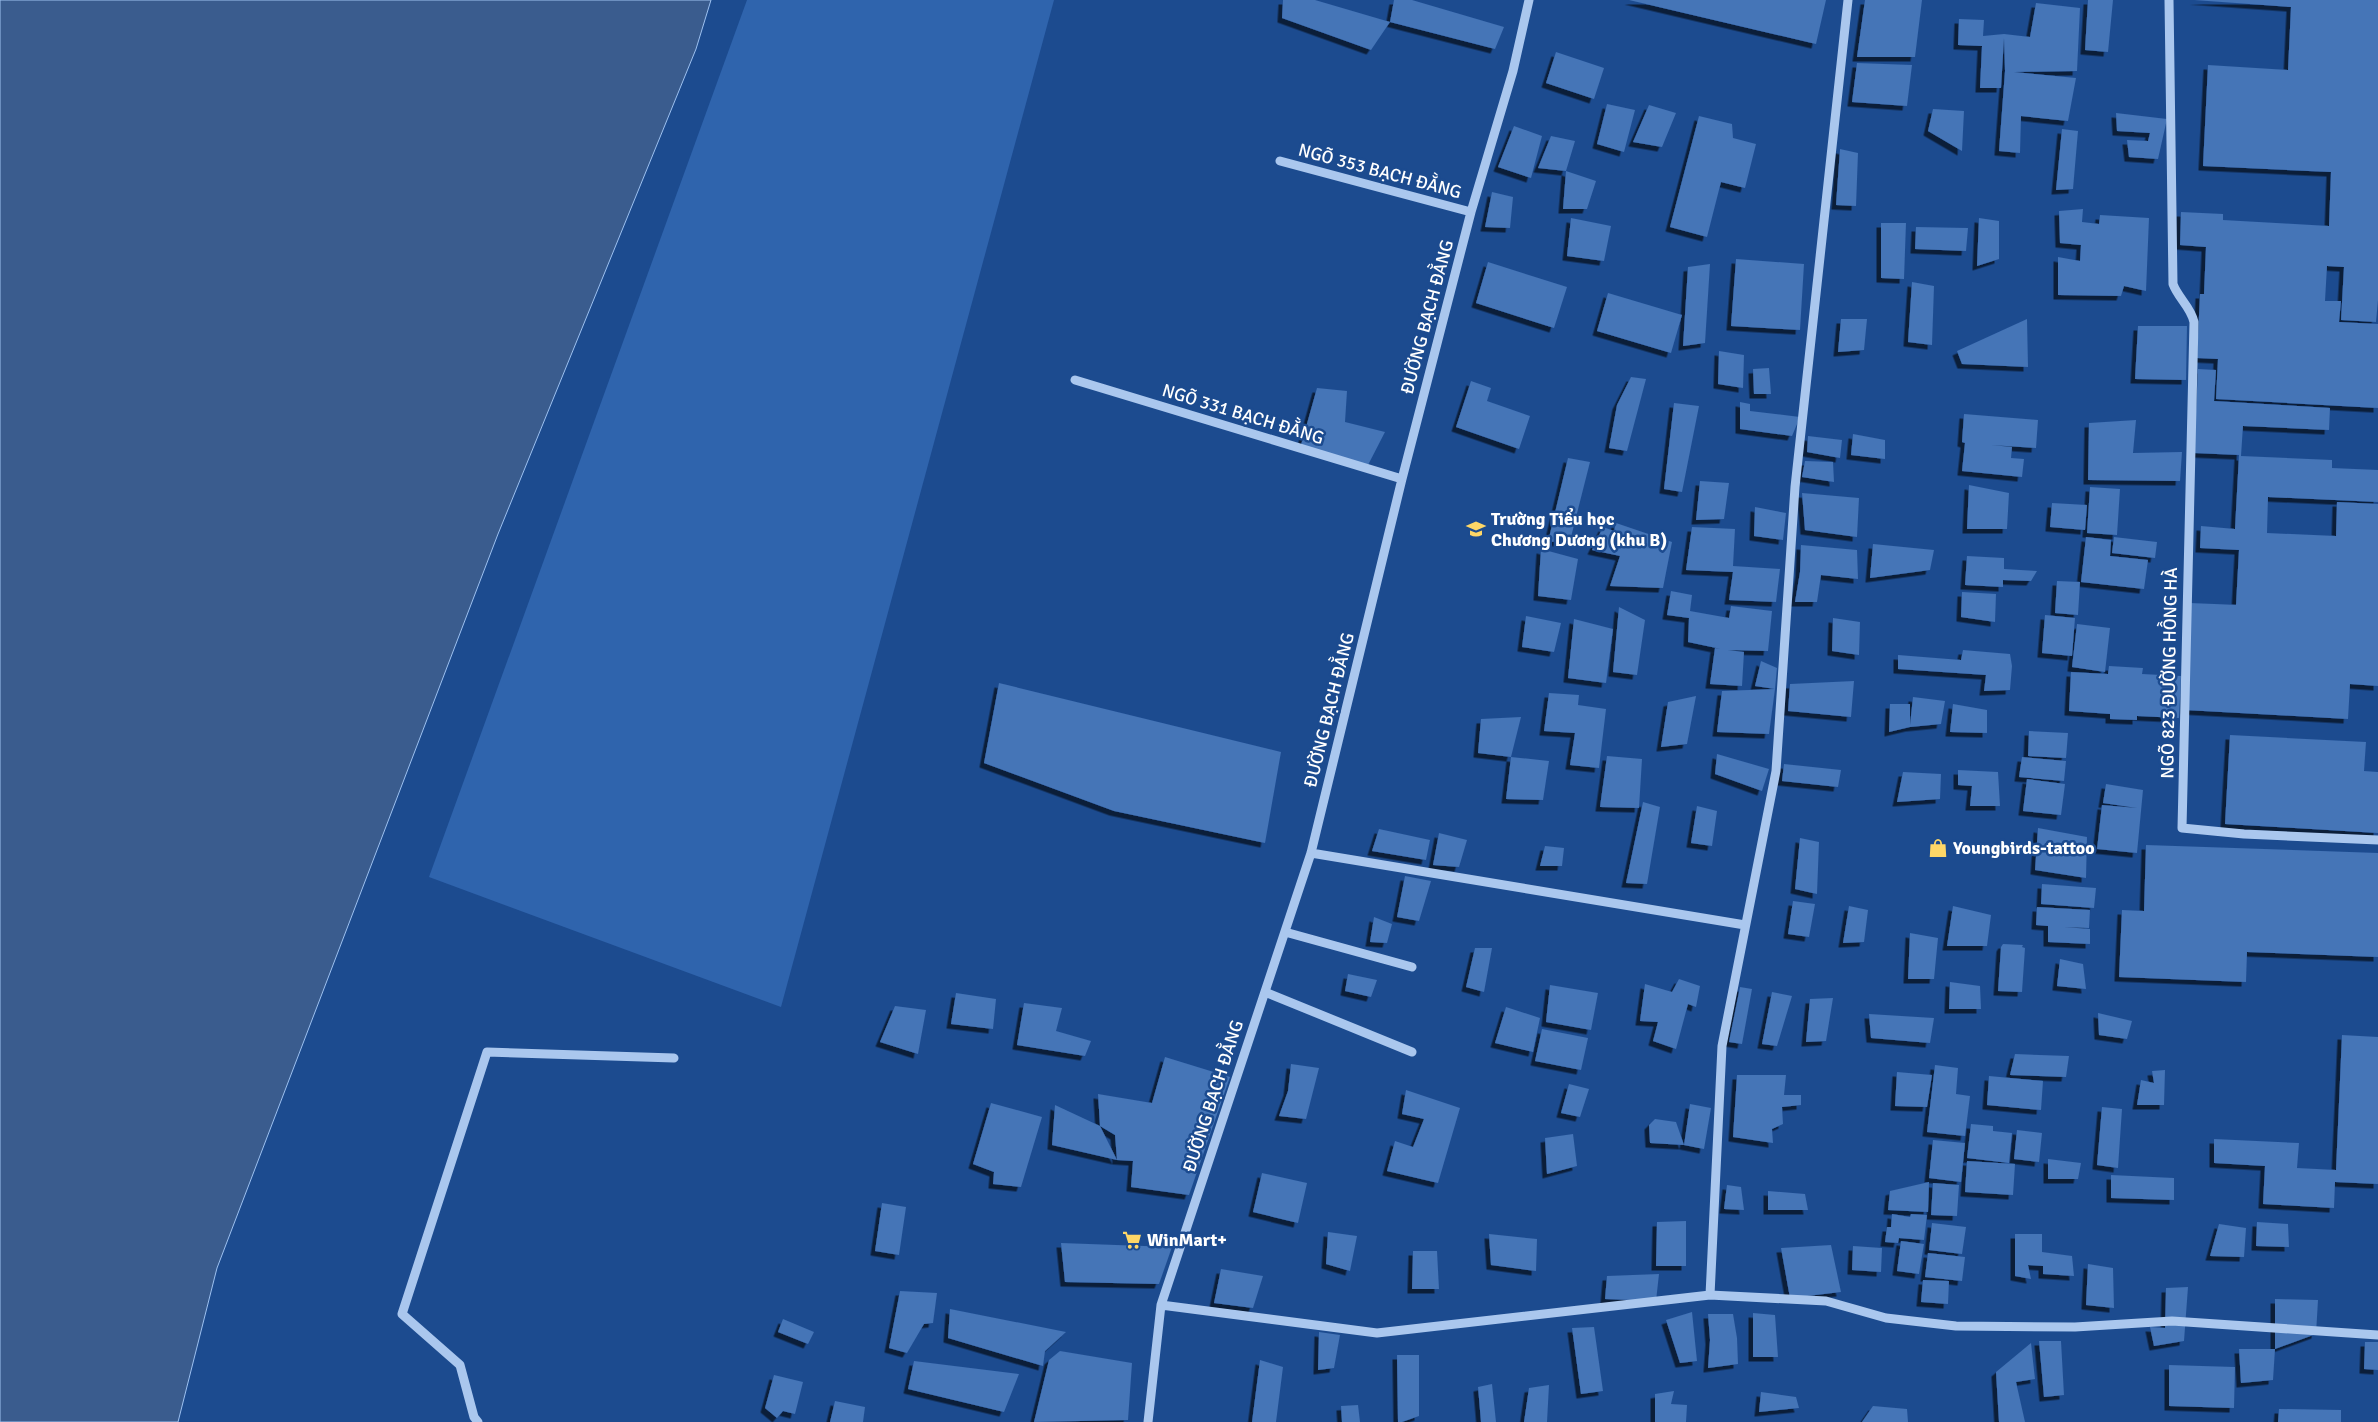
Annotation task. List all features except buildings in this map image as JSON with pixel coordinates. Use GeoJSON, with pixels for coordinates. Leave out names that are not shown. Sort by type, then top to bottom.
{"type":"FeatureCollection","features":[{"type":"Feature","properties":{"kind":"street","name":"ĐƯỜNG BẠCH ĐẰNG"},"geometry":{"type":"LineString","coordinates":[[1148,1422],[1161,1305],[1311,853],[1402,479],[1471,212],[1513,72],[1529,0]]}},
{"type":"Feature","properties":{"kind":"street"},"geometry":{"type":"LineString","coordinates":[[1710,1295],[1722,1046],[1777,763],[1795,487],[1848,0]]}},
{"type":"Feature","properties":{"kind":"street","name":"NGÕ 823 ĐƯỜNG HỒNG HÀ"},"geometry":{"type":"LineString","coordinates":[[2169,0],[2173,284],[2177,294],[2191,311],[2194,322],[2182,828],[2244,834],[2378,840]]}},
{"type":"Feature","properties":{"kind":"street","name":"NGÕ 353 BẠCH ĐẰNG"},"geometry":{"type":"LineString","coordinates":[[1280,161],[1471,212]]}},
{"type":"Feature","properties":{"kind":"street","name":"NGÕ 331 BẠCH ĐẰNG"},"geometry":{"type":"LineString","coordinates":[[1075,380],[1402,479]]}},
{"type":"Feature","properties":{"kind":"street"},"geometry":{"type":"LineString","coordinates":[[1311,853],[1745,925]]}},
{"type":"Feature","properties":{"kind":"street"},"geometry":{"type":"LineString","coordinates":[[1285,932],[1412,967]]}},
{"type":"Feature","properties":{"kind":"street"},"geometry":{"type":"LineString","coordinates":[[1265,992],[1412,1052]]}},
{"type":"Feature","properties":{"kind":"street"},"geometry":{"type":"LineString","coordinates":[[478,1422],[474,1417],[460,1365],[402,1314],[487,1052],[674,1058]]}},
{"type":"Feature","properties":{"kind":"street"},"geometry":{"type":"LineString","coordinates":[[1161,1305],[1377,1333],[1710,1295],[1826,1301],[1886,1318],[1956,1326],[2074,1328],[2172,1321],[2378,1335]]}},
{"type":"Feature","properties":{"kind":"shaded area"},"geometry":{"type":"Polygon","coordinates":[[[0,0],[711,0],[696,49],[498,534],[217,1268],[178,1422],[0,1422],[0,0]]]}},
{"type":"Feature","properties":{"kind":"shaded area"},"geometry":{"type":"Polygon","coordinates":[[[747,0],[1054,0],[781,1007],[429,877],[747,0]]]}},
{"type":"Feature","properties":{"kind":"place","name":"Trường Tiểu học Chương Dương (khu B)"},"geometry":{"type":"Point","coordinates":[1476,529]}},
{"type":"Feature","properties":{"kind":"place","name":"Youngbirds-tattoo"},"geometry":{"type":"Point","coordinates":[1938,848]}},
{"type":"Feature","properties":{"kind":"place","name":"WinMart+"},"geometry":{"type":"Point","coordinates":[1132,1240]}}]}
